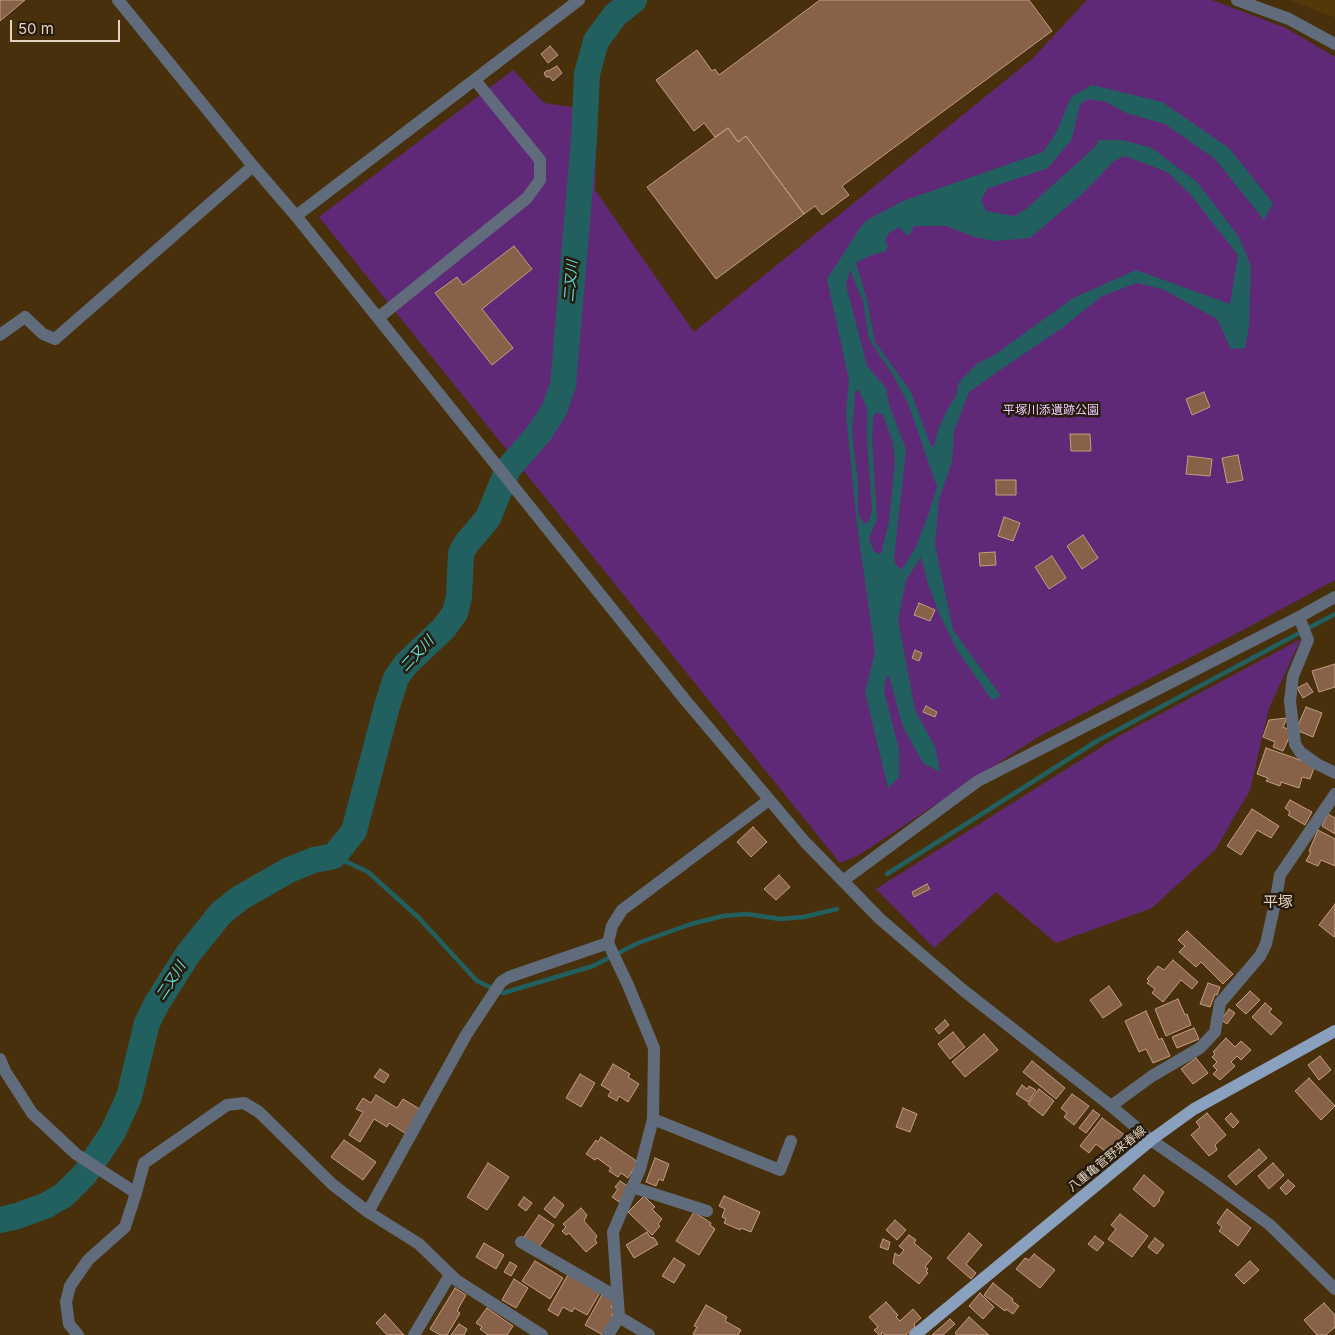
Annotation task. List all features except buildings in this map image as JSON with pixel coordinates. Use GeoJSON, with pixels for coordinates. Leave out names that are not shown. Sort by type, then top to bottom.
{"type":"FeatureCollection","features":[{"type":"Feature","properties":{"kind":"main road","name":"八重亀菅野来春線"},"geometry":{"type":"LineString","coordinates":[[915,1335],[1151,1140],[1194,1109],[1335,1031]]}},
{"type":"Feature","properties":{"kind":"street"},"geometry":{"type":"LineString","coordinates":[[118,0],[296,216],[686,701],[805,842],[880,919],[963,990],[1111,1106],[1151,1140],[1270,1225],[1334,1287]]}},
{"type":"Feature","properties":{"kind":"street"},"geometry":{"type":"LineString","coordinates":[[296,216],[579,0]]}},
{"type":"Feature","properties":{"kind":"street"},"geometry":{"type":"LineString","coordinates":[[1237,0],[1289,19],[1335,44]]}},
{"type":"Feature","properties":{"kind":"street"},"geometry":{"type":"LineString","coordinates":[[378,318],[527,198],[540,180],[540,160],[475,80]]}},
{"type":"Feature","properties":{"kind":"street"},"geometry":{"type":"LineString","coordinates":[[0,335],[25,317],[43,334],[55,339],[253,166]]}},
{"type":"Feature","properties":{"kind":"street"},"geometry":{"type":"LineString","coordinates":[[844,880],[978,781],[1335,597]]}},
{"type":"Feature","properties":{"kind":"street"},"geometry":{"type":"LineString","coordinates":[[1299,617],[1308,640],[1292,676],[1290,702],[1295,744],[1300,752],[1317,764],[1335,773]]}},
{"type":"Feature","properties":{"kind":"street"},"geometry":{"type":"LineString","coordinates":[[1111,1106],[1152,1076],[1200,1048],[1215,1032],[1220,1003],[1260,956],[1266,944],[1276,903],[1280,875],[1335,794]]}},
{"type":"Feature","properties":{"kind":"street"},"geometry":{"type":"LineString","coordinates":[[608,1335],[619,1317],[613,1232],[640,1169],[653,1119],[654,1048],[608,943],[612,926],[622,910],[769,800]]}},
{"type":"Feature","properties":{"kind":"street"},"geometry":{"type":"LineString","coordinates":[[368,1212],[466,1035],[501,982],[509,977],[608,943]]}},
{"type":"Feature","properties":{"kind":"street"},"geometry":{"type":"LineString","coordinates":[[2,1066],[32,1113],[76,1154],[136,1193]]}},
{"type":"Feature","properties":{"kind":"street"},"geometry":{"type":"LineString","coordinates":[[78,1335],[69,1324],[66,1302],[70,1286],[88,1260],[125,1227],[144,1163],[227,1106],[244,1103],[259,1112],[332,1184],[368,1212],[419,1244],[456,1280],[542,1335]]}},
{"type":"Feature","properties":{"kind":"street"},"geometry":{"type":"LineString","coordinates":[[653,1119],[780,1170],[791,1141]]}},
{"type":"Feature","properties":{"kind":"street"},"geometry":{"type":"LineString","coordinates":[[632,1187],[707,1211]]}},
{"type":"Feature","properties":{"kind":"street"},"geometry":{"type":"LineString","coordinates":[[521,1242],[617,1297]]}},
{"type":"Feature","properties":{"kind":"street"},"geometry":{"type":"LineString","coordinates":[[414,1335],[450,1275]]}},
{"type":"Feature","properties":{"kind":"street"},"geometry":{"type":"LineString","coordinates":[[619,1317],[649,1335]]}},
{"type":"Feature","properties":{"kind":"shaded area"},"geometry":{"type":"Polygon","coordinates":[[[1288,0],[1335,0],[1335,18],[1334,17],[1288,0]]]}},
{"type":"Feature","properties":{"kind":"green space","name":"平塚川添遺跡公園"},"geometry":{"type":"Polygon","coordinates":[[[1087,0],[1212,0],[1286,28],[1335,57],[1335,580],[1038,737],[859,855],[840,863],[319,217],[513,70],[544,103],[597,111],[595,190],[694,332],[1032,59],[1087,0]]]}},
{"type":"Feature","properties":{"kind":"green space"},"geometry":{"type":"Polygon","coordinates":[[[1301,639],[1269,708],[1250,790],[1215,850],[1152,908],[1056,943],[996,892],[934,948],[876,889],[1119,736],[1301,639]]]}},
{"type":"Feature","properties":{"kind":"water"},"geometry":{"type":"Polygon","coordinates":[[[1092,85],[1162,102],[1229,148],[1273,203],[1264,220],[1215,159],[1165,124],[1126,113],[1106,102],[1088,99],[1080,104],[1072,139],[1048,168],[987,189],[981,200],[986,211],[1014,216],[1026,209],[1094,148],[1099,140],[1122,140],[1152,148],[1197,182],[1239,237],[1251,266],[1249,327],[1245,348],[1231,349],[1217,319],[1162,289],[1137,283],[1102,296],[1062,328],[969,392],[954,431],[952,462],[939,499],[935,545],[953,630],[1001,696],[992,700],[957,650],[939,613],[928,584],[921,557],[906,580],[898,620],[915,710],[935,747],[940,772],[923,763],[903,727],[889,676],[886,677],[884,692],[899,749],[899,777],[888,788],[865,692],[875,652],[857,525],[846,414],[849,380],[827,279],[867,220],[903,201],[1043,152],[1056,133],[1071,97],[1092,85]],[[1125,156],[1114,161],[1083,193],[1030,238],[995,241],[975,237],[946,226],[914,226],[908,236],[899,227],[888,234],[885,241],[888,246],[886,251],[869,256],[856,263],[867,300],[875,342],[911,392],[931,446],[934,446],[938,430],[956,396],[959,382],[978,363],[993,356],[1073,298],[1136,270],[1230,304],[1238,255],[1190,194],[1167,172],[1125,156]],[[850,270],[846,285],[867,366],[886,388],[889,405],[906,449],[894,558],[896,565],[902,569],[915,549],[937,487],[908,403],[893,375],[869,339],[863,301],[850,270]],[[859,390],[855,392],[852,432],[858,482],[858,514],[864,524],[869,521],[872,510],[867,442],[867,408],[859,390]],[[876,412],[873,417],[872,439],[877,519],[869,538],[874,552],[881,554],[889,521],[895,462],[893,442],[883,415],[876,412]]]}},
{"type":"Feature","properties":{"kind":"waterway","name":"二又川"},"geometry":{"type":"LineString","coordinates":[[0,1220],[45,1206],[64,1195],[85,1174],[113,1132],[129,1097],[147,1023],[157,1003],[188,954],[221,913],[240,898],[289,870],[314,860],[334,856],[354,831],[396,678],[406,664],[444,628],[455,613],[459,597],[461,553],[466,544],[488,518],[508,469],[540,432],[554,410],[563,385],[584,139],[587,74],[596,41],[615,15],[634,0]]}},
{"type":"Feature","properties":{"kind":"waterway"},"geometry":{"type":"LineString","coordinates":[[887,874],[1097,741],[1335,614]]}},
{"type":"Feature","properties":{"kind":"waterway"},"geometry":{"type":"LineString","coordinates":[[334,856],[368,872],[418,917],[477,981],[503,993],[593,966],[638,943],[691,924],[723,916],[747,914],[780,919],[804,917],[837,909]]}},
{"type":"Feature","properties":{"kind":"district","name":"平塚"},"geometry":{"type":"Point","coordinates":[1278,902]}}]}
